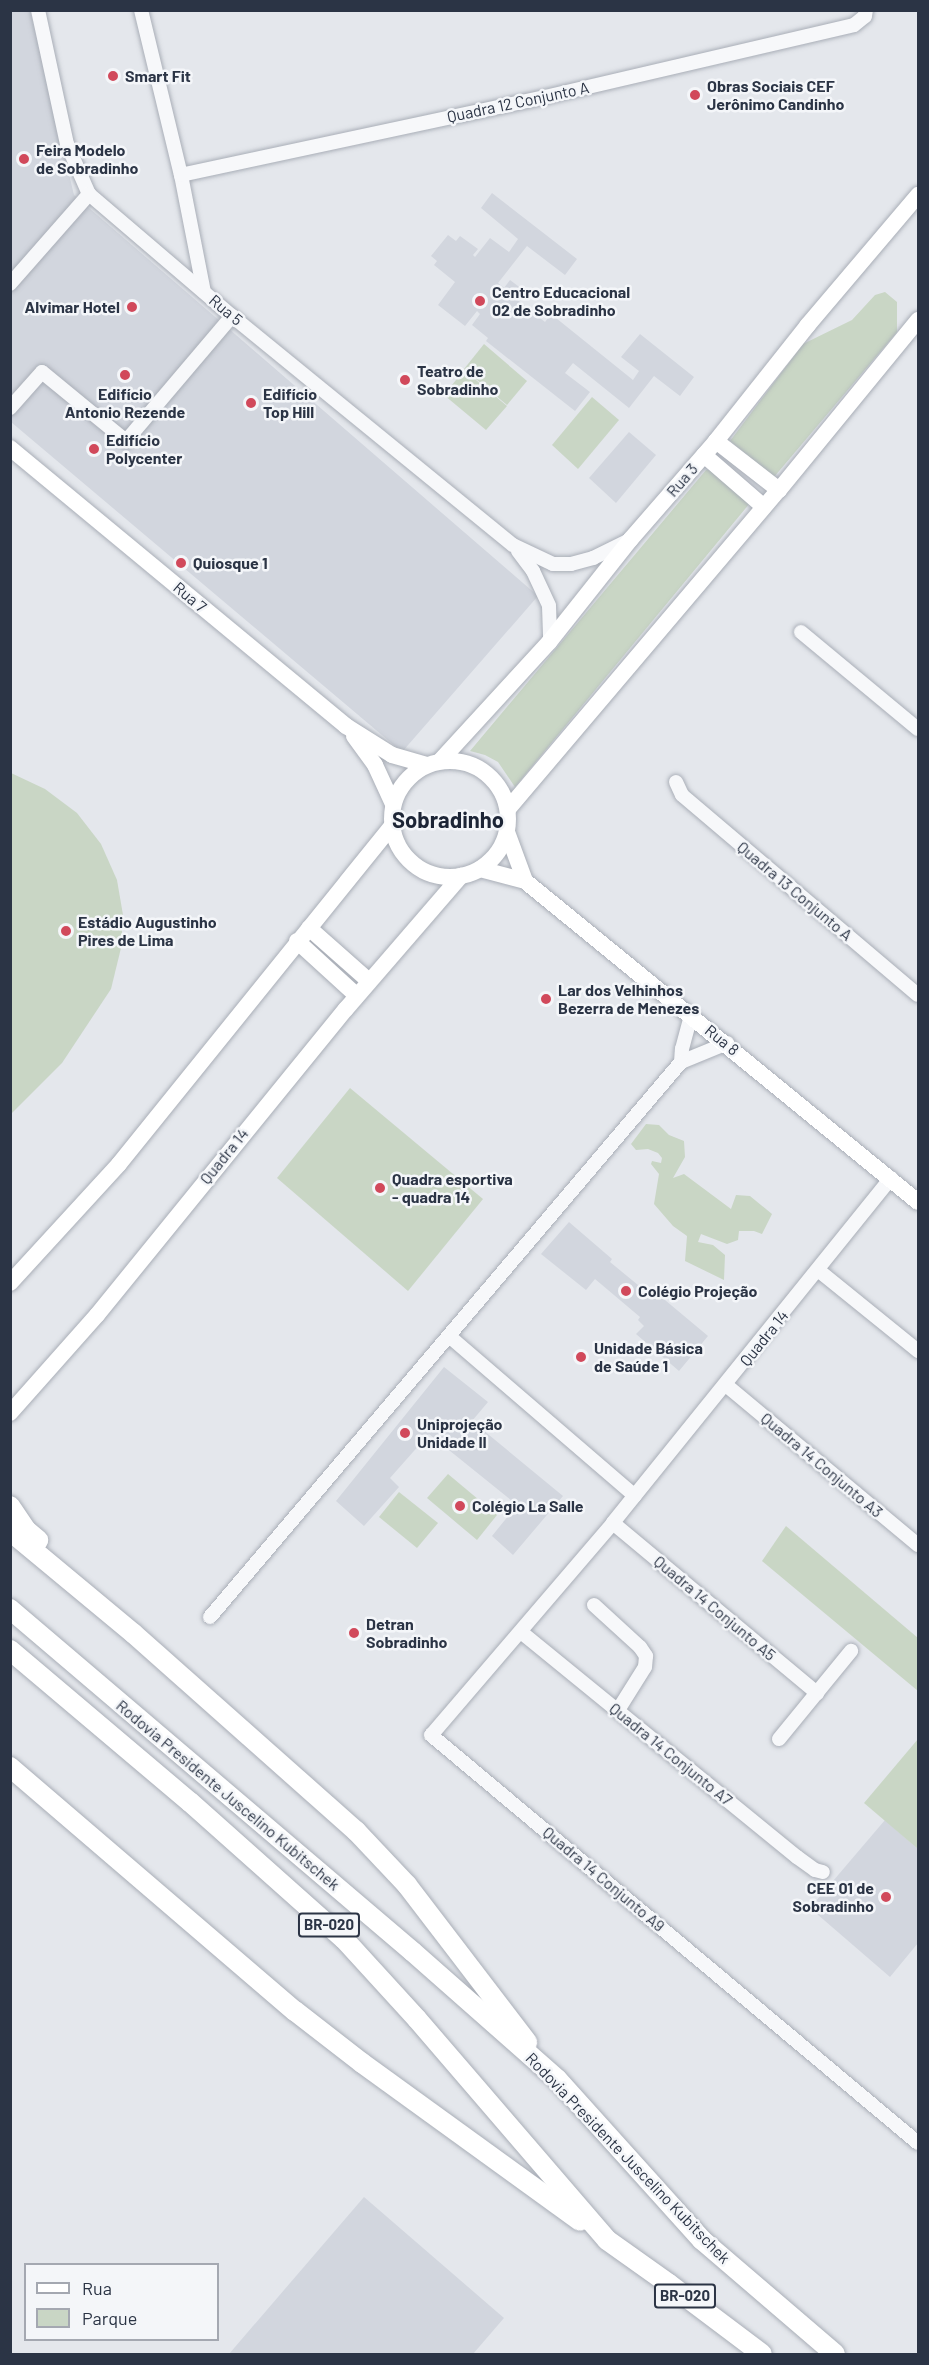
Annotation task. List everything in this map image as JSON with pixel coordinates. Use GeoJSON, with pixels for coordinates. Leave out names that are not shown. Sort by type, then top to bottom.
{"type":"FeatureCollection","features":[{"type":"Feature","properties":{"kind":"highway"},"geometry":{"type":"LineString","coordinates":[[10,1506],[26,1530],[92,1588],[134,1634]]}},
{"type":"Feature","properties":{"kind":"highway","name":"BR-020"},"geometry":{"type":"LineString","coordinates":[[10,1531],[134,1634],[356,1831],[407,1885],[557,2079]]}},
{"type":"Feature","properties":{"kind":"highway","name":"Rodovia Presidente Juscelino Kubitschek"},"geometry":{"type":"LineString","coordinates":[[10,1609],[412,1952],[557,2079],[702,2240],[835,2355]]}},
{"type":"Feature","properties":{"kind":"highway","name":"Rodovia Presidente Juscelino Kubitschek"},"geometry":{"type":"LineString","coordinates":[[10,1650],[190,1802],[344,1939],[417,2019],[607,2240],[762,2355]]}},
{"type":"Feature","properties":{"kind":"highway","name":"BR-020"},"geometry":{"type":"LineString","coordinates":[[10,1767],[295,2011],[372,2070],[607,2240]]}},
{"type":"Feature","properties":{"kind":"main road","name":"Rua 3"},"geometry":{"type":"LineString","coordinates":[[434,763],[550,640],[630,540],[716,441],[807,327],[918,195]]}},
{"type":"Feature","properties":{"kind":"main road"},"geometry":{"type":"LineString","coordinates":[[508,809],[779,490],[918,320]]}},
{"type":"Feature","properties":{"kind":"main road"},"geometry":{"type":"LineString","coordinates":[[716,441],[779,490]]}},
{"type":"Feature","properties":{"kind":"main road","name":"Rua 7"},"geometry":{"type":"LineString","coordinates":[[10,448],[346,726],[399,758],[434,763]]}},
{"type":"Feature","properties":{"kind":"main road"},"geometry":{"type":"LineString","coordinates":[[704,455],[764,507]]}},
{"type":"Feature","properties":{"kind":"main road"},"geometry":{"type":"LineString","coordinates":[[346,726],[375,765],[393,804]]}},
{"type":"Feature","properties":{"kind":"main road"},"geometry":{"type":"LineString","coordinates":[[456,760],[484,771],[504,794],[508,809],[507,832],[502,847],[493,860],[480,869],[461,876],[442,877],[424,871],[409,860],[398,844],[392,826],[393,804],[400,788],[412,774],[434,763],[456,760]]}},
{"type":"Feature","properties":{"kind":"main road"},"geometry":{"type":"LineString","coordinates":[[10,1283],[119,1164],[392,826]]}},
{"type":"Feature","properties":{"kind":"main road"},"geometry":{"type":"LineString","coordinates":[[507,832],[525,881]]}},
{"type":"Feature","properties":{"kind":"main road","name":"Rua 8"},"geometry":{"type":"LineString","coordinates":[[480,869],[525,881],[727,1043],[918,1202]]}},
{"type":"Feature","properties":{"kind":"main road","name":"Quadra 14"},"geometry":{"type":"LineString","coordinates":[[10,1413],[97,1315],[369,981],[441,902],[461,876]]}},
{"type":"Feature","properties":{"kind":"main road"},"geometry":{"type":"LineString","coordinates":[[309,928],[369,981]]}},
{"type":"Feature","properties":{"kind":"main road"},"geometry":{"type":"LineString","coordinates":[[297,941],[357,996]]}},
{"type":"Feature","properties":{"kind":"street","name":"Rua 5"},"geometry":{"type":"LineString","coordinates":[[38,10],[67,144],[88,194],[232,316],[513,545]]}},
{"type":"Feature","properties":{"kind":"street"},"geometry":{"type":"LineString","coordinates":[[141,10],[181,175],[204,292]]}},
{"type":"Feature","properties":{"kind":"street","name":"Quadra 12 Conjunto A"},"geometry":{"type":"LineString","coordinates":[[181,175],[545,97],[854,25],[865,16],[866,10]]}},
{"type":"Feature","properties":{"kind":"street"},"geometry":{"type":"LineString","coordinates":[[10,284],[88,194]]}},
{"type":"Feature","properties":{"kind":"street"},"geometry":{"type":"LineString","coordinates":[[10,408],[42,372],[126,441],[232,316]]}},
{"type":"Feature","properties":{"kind":"street"},"geometry":{"type":"LineString","coordinates":[[513,545],[553,564],[571,564],[593,558],[630,540]]}},
{"type":"Feature","properties":{"kind":"street"},"geometry":{"type":"LineString","coordinates":[[513,545],[543,589],[549,606],[550,640]]}},
{"type":"Feature","properties":{"kind":"street"},"geometry":{"type":"LineString","coordinates":[[801,632],[918,729]]}},
{"type":"Feature","properties":{"kind":"street","name":"Quadra 13 Conjunto A"},"geometry":{"type":"LineString","coordinates":[[676,782],[682,795],[918,995]]}},
{"type":"Feature","properties":{"kind":"street"},"geometry":{"type":"LineString","coordinates":[[685,1057],[691,1015]]}},
{"type":"Feature","properties":{"kind":"street"},"geometry":{"type":"LineString","coordinates":[[210,1617],[346,1460],[685,1057],[727,1043]]}},
{"type":"Feature","properties":{"kind":"street","name":"Quadra 14"},"geometry":{"type":"LineString","coordinates":[[431,1735],[613,1523],[891,1178]]}},
{"type":"Feature","properties":{"kind":"street"},"geometry":{"type":"LineString","coordinates":[[818,1270],[918,1351]]}},
{"type":"Feature","properties":{"kind":"street"},"geometry":{"type":"LineString","coordinates":[[448,1336],[635,1496]]}},
{"type":"Feature","properties":{"kind":"street","name":"Quadra 14 Conjunto A3"},"geometry":{"type":"LineString","coordinates":[[726,1385],[918,1545]]}},
{"type":"Feature","properties":{"kind":"street","name":"Quadra 14 Conjunto A5"},"geometry":{"type":"LineString","coordinates":[[613,1523],[817,1693]]}},
{"type":"Feature","properties":{"kind":"street"},"geometry":{"type":"LineString","coordinates":[[594,1605],[640,1647],[646,1656],[645,1667],[618,1710]]}},
{"type":"Feature","properties":{"kind":"street","name":"Quadra 14 Conjunto A7"},"geometry":{"type":"LineString","coordinates":[[520,1632],[797,1857],[815,1870],[823,1872]]}},
{"type":"Feature","properties":{"kind":"street"},"geometry":{"type":"LineString","coordinates":[[779,1739],[851,1651]]}},
{"type":"Feature","properties":{"kind":"street","name":"Quadra 14 Conjunto A9"},"geometry":{"type":"LineString","coordinates":[[431,1735],[918,2143]]}},
{"type":"Feature","properties":{"kind":"shaded area"},"geometry":{"type":"Polygon","coordinates":[[[30,10],[74,195],[538,596],[402,752],[11,422],[10,11],[30,10]]]}},
{"type":"Feature","properties":{"kind":"shaded area","name":"Centro Educacional 02 de Sobradinho"},"geometry":{"type":"Polygon","coordinates":[[[492,193],[577,259],[565,275],[527,246],[498,283],[504,288],[510,280],[522,289],[515,298],[545,322],[551,314],[633,380],[639,371],[621,357],[640,334],[694,377],[680,396],[654,376],[629,408],[573,363],[565,373],[590,392],[575,411],[486,341],[488,338],[472,325],[480,314],[477,311],[465,326],[438,305],[455,282],[434,265],[437,261],[431,256],[448,235],[456,241],[460,236],[478,249],[473,255],[475,257],[490,238],[509,252],[518,239],[481,208],[492,193]]]}},
{"type":"Feature","properties":{"kind":"shaded area"},"geometry":{"type":"Polygon","coordinates":[[[629,432],[656,455],[616,503],[589,478],[629,432]]]}},
{"type":"Feature","properties":{"kind":"shaded area"},"geometry":{"type":"Polygon","coordinates":[[[569,1222],[612,1259],[610,1262],[655,1299],[659,1295],[708,1336],[679,1371],[636,1334],[644,1326],[638,1320],[640,1317],[595,1279],[586,1290],[541,1254],[569,1222]]]}},
{"type":"Feature","properties":{"kind":"shaded area"},"geometry":{"type":"Polygon","coordinates":[[[444,1367],[488,1402],[472,1421],[563,1496],[513,1555],[492,1536],[517,1505],[429,1434],[390,1478],[399,1487],[364,1526],[336,1501],[444,1367]]]}},
{"type":"Feature","properties":{"kind":"shaded area"},"geometry":{"type":"Polygon","coordinates":[[[885,1820],[918,1849],[918,1943],[890,1977],[810,1908],[885,1820]]]}},
{"type":"Feature","properties":{"kind":"shaded area"},"geometry":{"type":"Polygon","coordinates":[[[364,2197],[504,2318],[473,2354],[229,2354],[364,2197]]]}},
{"type":"Feature","properties":{"kind":"green space"},"geometry":{"type":"Polygon","coordinates":[[[885,292],[897,302],[897,332],[774,477],[730,441],[803,344],[852,320],[875,295],[885,292]]]}},
{"type":"Feature","properties":{"kind":"green space"},"geometry":{"type":"Polygon","coordinates":[[[484,344],[527,381],[507,405],[464,369],[484,344]]]}},
{"type":"Feature","properties":{"kind":"green space"},"geometry":{"type":"Polygon","coordinates":[[[464,370],[507,406],[486,430],[444,395],[464,370]]]}},
{"type":"Feature","properties":{"kind":"green space"},"geometry":{"type":"Polygon","coordinates":[[[592,397],[619,420],[578,469],[552,445],[592,397]]]}},
{"type":"Feature","properties":{"kind":"green space"},"geometry":{"type":"Polygon","coordinates":[[[711,469],[750,503],[515,787],[498,762],[470,751],[706,470],[711,469]]]}},
{"type":"Feature","properties":{"kind":"green space","name":"Estádio Augustinho Pires de Lima"},"geometry":{"type":"Polygon","coordinates":[[[11,773],[45,789],[77,813],[101,844],[117,880],[123,915],[121,948],[111,989],[62,1063],[11,1114],[11,773]]]}},
{"type":"Feature","properties":{"kind":"green space","name":"Quadra esportiva - quadra 14"},"geometry":{"type":"Polygon","coordinates":[[[350,1088],[483,1199],[408,1291],[277,1178],[350,1088]]]}},
{"type":"Feature","properties":{"kind":"green space"},"geometry":{"type":"Polygon","coordinates":[[[646,1124],[659,1125],[669,1135],[684,1141],[685,1157],[673,1178],[684,1174],[731,1209],[736,1195],[750,1196],[772,1214],[762,1234],[754,1231],[739,1231],[738,1240],[727,1244],[701,1234],[698,1242],[713,1245],[725,1255],[724,1280],[685,1261],[687,1236],[673,1226],[654,1204],[659,1174],[651,1164],[652,1161],[661,1163],[662,1158],[658,1153],[648,1149],[636,1150],[631,1144],[646,1124]]]}},
{"type":"Feature","properties":{"kind":"green space"},"geometry":{"type":"Polygon","coordinates":[[[448,1474],[497,1515],[477,1540],[427,1498],[448,1474]]]}},
{"type":"Feature","properties":{"kind":"green space"},"geometry":{"type":"Polygon","coordinates":[[[399,1492],[438,1523],[417,1548],[379,1517],[399,1492]]]}},
{"type":"Feature","properties":{"kind":"green space"},"geometry":{"type":"Polygon","coordinates":[[[786,1526],[918,1638],[918,1691],[762,1561],[786,1526]]]}},
{"type":"Feature","properties":{"kind":"green space"},"geometry":{"type":"Polygon","coordinates":[[[918,1739],[918,1849],[864,1803],[918,1739]]]}},
{"type":"Feature","properties":{"kind":"place","name":"Smart Fit"},"geometry":{"type":"Point","coordinates":[113,76]}},
{"type":"Feature","properties":{"kind":"place","name":"Obras Sociais CEF Jerônimo Candinho"},"geometry":{"type":"Point","coordinates":[695,95]}},
{"type":"Feature","properties":{"kind":"place","name":"Feira Modelo de Sobradinho"},"geometry":{"type":"Point","coordinates":[24,159]}},
{"type":"Feature","properties":{"kind":"place","name":"Centro Educacional 02 de Sobradinho"},"geometry":{"type":"Point","coordinates":[480,301]}},
{"type":"Feature","properties":{"kind":"place","name":"Alvimar Hotel"},"geometry":{"type":"Point","coordinates":[132,307]}},
{"type":"Feature","properties":{"kind":"place","name":"Edifício Antonio Rezende"},"geometry":{"type":"Point","coordinates":[125,375]}},
{"type":"Feature","properties":{"kind":"place","name":"Teatro de Sobradinho"},"geometry":{"type":"Point","coordinates":[405,380]}},
{"type":"Feature","properties":{"kind":"place","name":"Edifício Top Hill"},"geometry":{"type":"Point","coordinates":[251,403]}},
{"type":"Feature","properties":{"kind":"place","name":"Edifício Polycenter"},"geometry":{"type":"Point","coordinates":[94,449]}},
{"type":"Feature","properties":{"kind":"place","name":"Quiosque 1"},"geometry":{"type":"Point","coordinates":[181,563]}},
{"type":"Feature","properties":{"kind":"place","name":"Estádio Augustinho Pires de Lima"},"geometry":{"type":"Point","coordinates":[66,931]}},
{"type":"Feature","properties":{"kind":"place","name":"Lar dos Velhinhos Bezerra de Menezes"},"geometry":{"type":"Point","coordinates":[546,999]}},
{"type":"Feature","properties":{"kind":"place","name":"Quadra esportiva - quadra 14"},"geometry":{"type":"Point","coordinates":[380,1188]}},
{"type":"Feature","properties":{"kind":"place","name":"Colégio Projeção"},"geometry":{"type":"Point","coordinates":[626,1291]}},
{"type":"Feature","properties":{"kind":"place","name":"Unidade Básica de Saúde 1"},"geometry":{"type":"Point","coordinates":[581,1357]}},
{"type":"Feature","properties":{"kind":"place","name":"Uniprojeção Unidade II"},"geometry":{"type":"Point","coordinates":[405,1433]}},
{"type":"Feature","properties":{"kind":"place","name":"Colégio La Salle"},"geometry":{"type":"Point","coordinates":[460,1506]}},
{"type":"Feature","properties":{"kind":"place","name":"Detran Sobradinho"},"geometry":{"type":"Point","coordinates":[354,1633]}},
{"type":"Feature","properties":{"kind":"place","name":"CEE 01 de Sobradinho"},"geometry":{"type":"Point","coordinates":[886,1897]}},
{"type":"Feature","properties":{"kind":"district","name":"Sobradinho"},"geometry":{"type":"Point","coordinates":[448,820]}}]}
